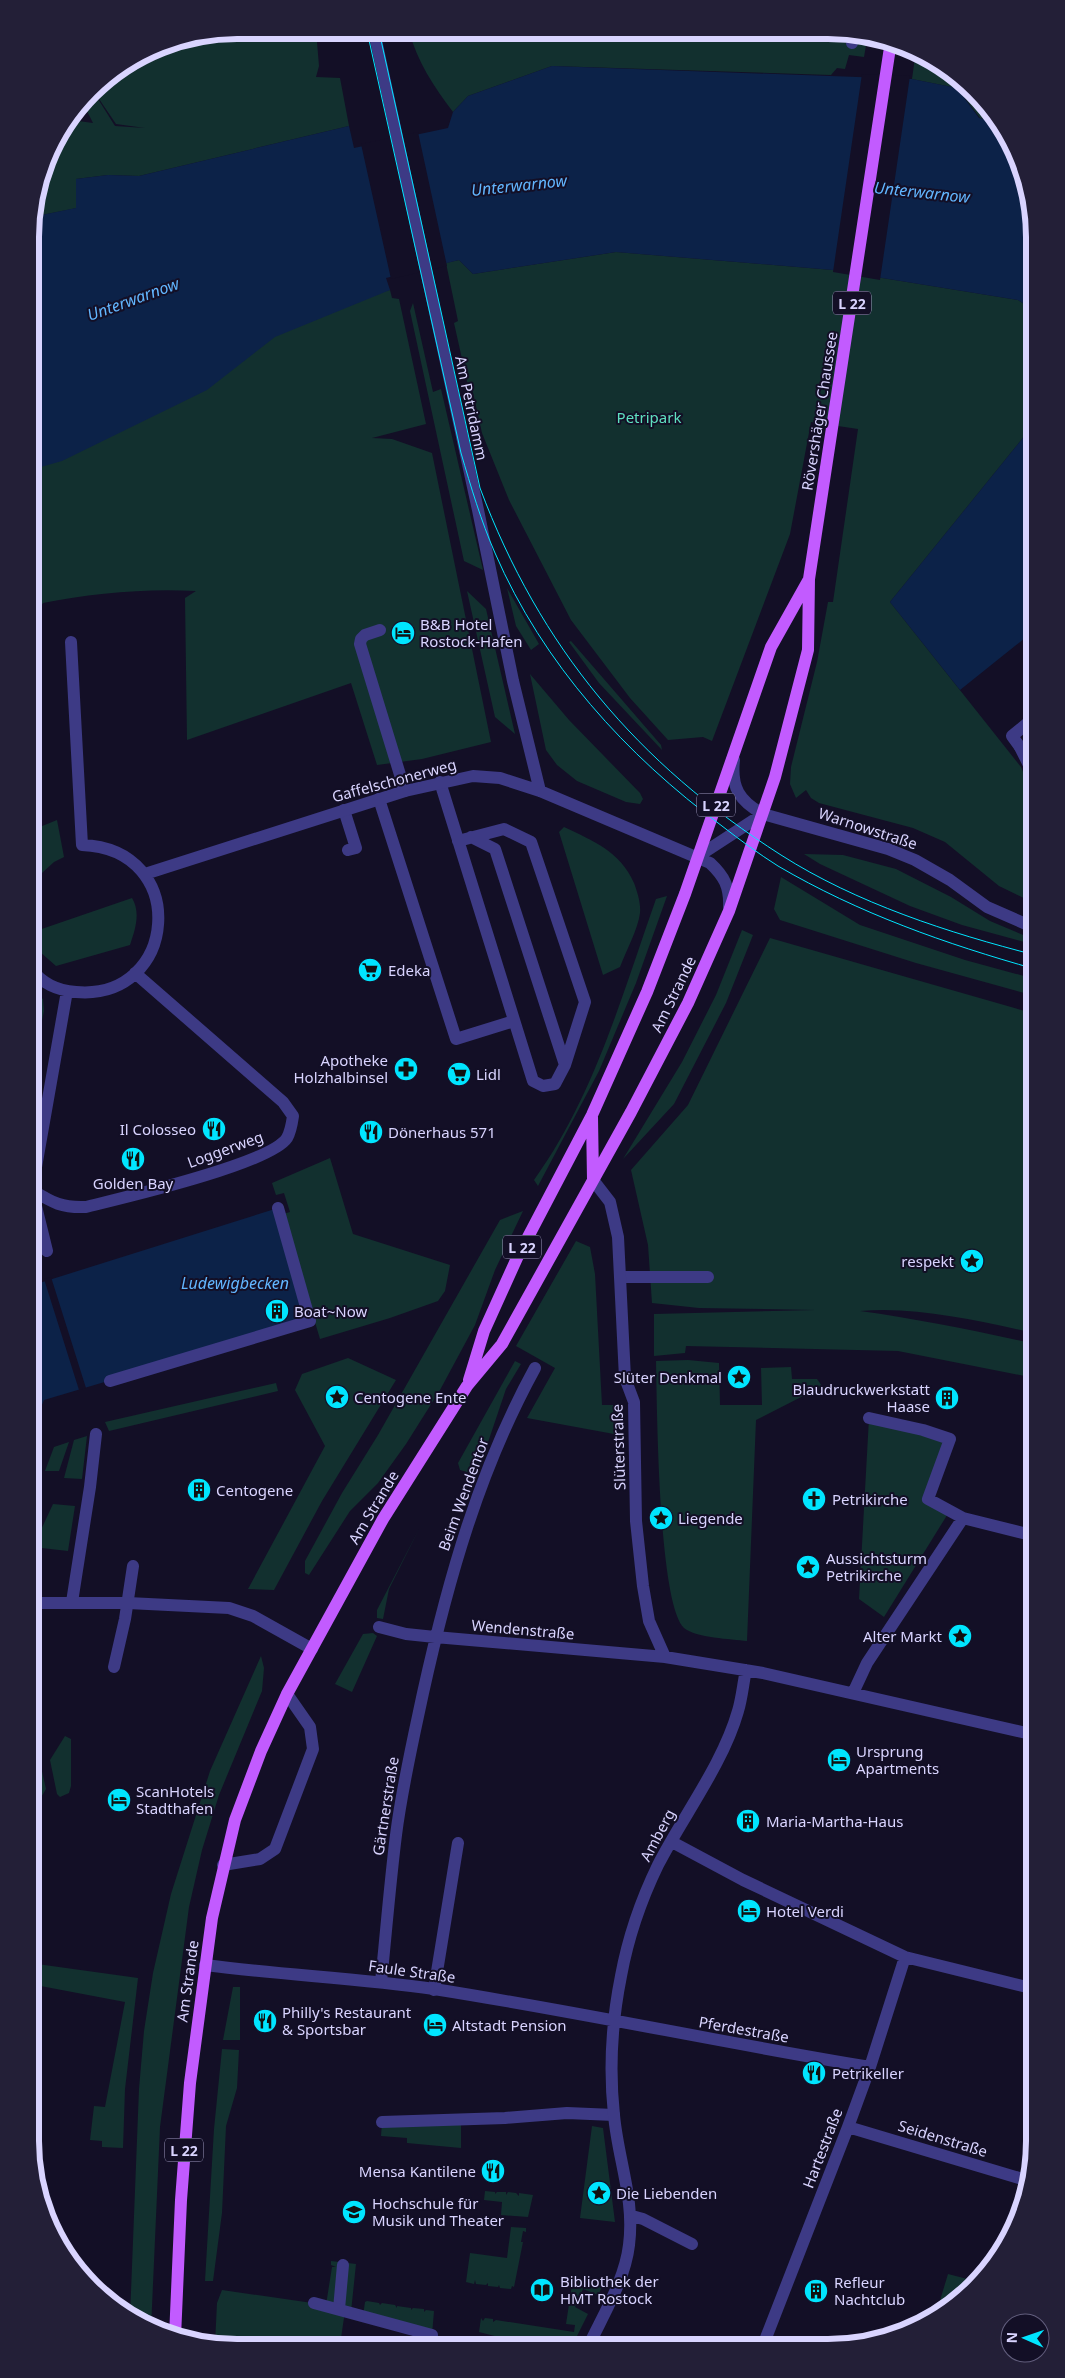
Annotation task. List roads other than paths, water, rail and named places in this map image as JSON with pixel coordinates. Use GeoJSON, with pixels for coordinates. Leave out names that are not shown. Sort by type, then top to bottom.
{"type":"FeatureCollection","features":[{"type":"Feature","properties":{"kind":"main road","name":"Rövershäger Chaussee"},"geometry":{"type":"LineString","coordinates":[[763,814],[789,727],[808,650],[809,578],[834,425],[890,48]]}},
{"type":"Feature","properties":{"kind":"main road","name":"Rövershäger Chaussee"},"geometry":{"type":"LineString","coordinates":[[734,752],[771,647],[809,578]]}},
{"type":"Feature","properties":{"kind":"main road","name":"Am Strande"},"geometry":{"type":"LineString","coordinates":[[467,1386],[484,1331],[516,1258],[592,1115],[647,992],[734,752]]}},
{"type":"Feature","properties":{"kind":"main road","name":"Am Strande"},"geometry":{"type":"LineString","coordinates":[[175,2330],[184,2142],[205,1965],[223,1865],[236,1820],[261,1751],[287,1694],[383,1519],[467,1386],[502,1344],[594,1180],[688,1003],[729,910],[763,814]]}},
{"type":"Feature","properties":{"kind":"main road","name":"Am Strande"},"geometry":{"type":"LineString","coordinates":[[592,1115],[594,1180]]}},
{"type":"Feature","properties":{"kind":"street","name":"Am Petridamm"},"geometry":{"type":"LineString","coordinates":[[376,39],[513,680],[540,791]]}},
{"type":"Feature","properties":{"kind":"street"},"geometry":{"type":"LineString","coordinates":[[380,630],[365,635],[361,639],[360,644],[405,791]]}},
{"type":"Feature","properties":{"kind":"street"},"geometry":{"type":"LineString","coordinates":[[39,979],[53,988],[67,991],[90,993],[106,990],[122,983],[135,973],[149,956],[157,936],[159,915],[155,893],[145,874],[132,860],[116,850],[82,845],[72,642]]}},
{"type":"Feature","properties":{"kind":"street"},"geometry":{"type":"LineString","coordinates":[[1026,725],[1012,736],[1026,757]]}},
{"type":"Feature","properties":{"kind":"street","name":"Rövershäger Chaussee"},"geometry":{"type":"LineString","coordinates":[[734,752],[732,775],[737,791],[747,806],[763,814]]}},
{"type":"Feature","properties":{"kind":"street","name":"Gaffelschonerweg"},"geometry":{"type":"LineString","coordinates":[[145,874],[405,791],[473,776],[500,778],[540,791],[710,863],[721,873],[728,885],[729,910]]}},
{"type":"Feature","properties":{"kind":"street"},"geometry":{"type":"LineString","coordinates":[[440,782],[458,841],[514,1021],[533,1080],[543,1086],[554,1084],[565,1065],[585,1002],[531,842],[504,829],[458,841]]}},
{"type":"Feature","properties":{"kind":"street"},"geometry":{"type":"LineString","coordinates":[[379,799],[456,1039],[514,1021]]}},
{"type":"Feature","properties":{"kind":"street"},"geometry":{"type":"LineString","coordinates":[[344,810],[356,848],[348,850]]}},
{"type":"Feature","properties":{"kind":"street"},"geometry":{"type":"LineString","coordinates":[[697,857],[763,814]]}},
{"type":"Feature","properties":{"kind":"street","name":"Warnowstraße"},"geometry":{"type":"LineString","coordinates":[[763,814],[888,849],[914,860],[950,880],[987,907],[1026,924]]}},
{"type":"Feature","properties":{"kind":"street"},"geometry":{"type":"LineString","coordinates":[[471,837],[495,849],[565,1065]]}},
{"type":"Feature","properties":{"kind":"street","name":"Loggerweg"},"geometry":{"type":"LineString","coordinates":[[39,1194],[66,1208],[86,1207],[223,1170],[271,1151],[286,1138],[293,1116],[283,1102],[135,973]]}},
{"type":"Feature","properties":{"kind":"street"},"geometry":{"type":"LineString","coordinates":[[39,1150],[67,991]]}},
{"type":"Feature","properties":{"kind":"street","name":"Slüterstraße"},"geometry":{"type":"LineString","coordinates":[[594,1180],[610,1202],[618,1237],[625,1378],[634,1402],[636,1521],[643,1586],[650,1621],[665,1657]]}},
{"type":"Feature","properties":{"kind":"street"},"geometry":{"type":"LineString","coordinates":[[110,1381],[310,1321],[278,1208]]}},
{"type":"Feature","properties":{"kind":"street"},"geometry":{"type":"LineString","coordinates":[[39,1218],[47,1251]]}},
{"type":"Feature","properties":{"kind":"street"},"geometry":{"type":"LineString","coordinates":[[621,1277],[708,1277]]}},
{"type":"Feature","properties":{"kind":"street","name":"Beim Wendentor"},"geometry":{"type":"LineString","coordinates":[[435,1637],[458,1552],[471,1513],[512,1410],[535,1368]]}},
{"type":"Feature","properties":{"kind":"street"},"geometry":{"type":"LineString","coordinates":[[869,1418],[923,1430],[950,1439],[928,1499],[963,1518],[1026,1534]]}},
{"type":"Feature","properties":{"kind":"street"},"geometry":{"type":"LineString","coordinates":[[72,1602],[90,1487],[96,1434]]}},
{"type":"Feature","properties":{"kind":"street"},"geometry":{"type":"LineString","coordinates":[[853,1693],[867,1663],[963,1518]]}},
{"type":"Feature","properties":{"kind":"street"},"geometry":{"type":"LineString","coordinates":[[114,1667],[128,1602],[133,1566]]}},
{"type":"Feature","properties":{"kind":"street"},"geometry":{"type":"LineString","coordinates":[[39,1603],[128,1602],[229,1608],[253,1616],[312,1649]]}},
{"type":"Feature","properties":{"kind":"street","name":"Wendenstraße"},"geometry":{"type":"LineString","coordinates":[[379,1627],[406,1634],[665,1657]]}},
{"type":"Feature","properties":{"kind":"street","name":"Gärtnerstraße"},"geometry":{"type":"LineString","coordinates":[[381,1982],[396,1834],[405,1777],[435,1637]]}},
{"type":"Feature","properties":{"kind":"street"},"geometry":{"type":"LineString","coordinates":[[665,1657],[746,1670],[1026,1733]]}},
{"type":"Feature","properties":{"kind":"street","name":"Amberg"},"geometry":{"type":"LineString","coordinates":[[591,2339],[618,2284],[629,2248],[632,2216],[614,2115],[614,2020],[620,1976],[635,1920],[658,1865],[723,1748],[738,1712],[746,1670]]}},
{"type":"Feature","properties":{"kind":"street"},"geometry":{"type":"LineString","coordinates":[[223,1865],[260,1859],[275,1850],[313,1749],[310,1727],[287,1694]]}},
{"type":"Feature","properties":{"kind":"street"},"geometry":{"type":"LineString","coordinates":[[672,1842],[743,1880],[904,1957],[1026,1987]]}},
{"type":"Feature","properties":{"kind":"street"},"geometry":{"type":"LineString","coordinates":[[434,1990],[458,1843]]}},
{"type":"Feature","properties":{"kind":"street","name":"Hartestraße"},"geometry":{"type":"LineString","coordinates":[[766,2339],[870,2067],[904,1957]]}},
{"type":"Feature","properties":{"kind":"street","name":"Faule Straße"},"geometry":{"type":"LineString","coordinates":[[205,1965],[381,1982],[614,2020]]}},
{"type":"Feature","properties":{"kind":"street","name":"Pferdestraße"},"geometry":{"type":"LineString","coordinates":[[614,2020],[739,2046],[870,2067]]}},
{"type":"Feature","properties":{"kind":"street"},"geometry":{"type":"LineString","coordinates":[[382,2122],[567,2114],[614,2115]]}},
{"type":"Feature","properties":{"kind":"street","name":"Seidenstraße"},"geometry":{"type":"LineString","coordinates":[[848,2127],[1022,2179]]}},
{"type":"Feature","properties":{"kind":"street"},"geometry":{"type":"LineString","coordinates":[[632,2216],[643,2219],[692,2244]]}},
{"type":"Feature","properties":{"kind":"street"},"geometry":{"type":"LineString","coordinates":[[343,2265],[351,2312]]}},
{"type":"Feature","properties":{"kind":"street"},"geometry":{"type":"LineString","coordinates":[[314,2304],[351,2312],[432,2335]]}},
{"type":"Feature","properties":{"kind":"water","name":"Unterwarnow"},"geometry":{"type":"Polygon","coordinates":[[[552,66],[912,79],[957,88],[979,118],[988,120],[993,127],[1006,149],[1020,185],[1026,223],[1026,305],[1018,300],[833,270],[616,252],[473,274],[459,260],[386,278],[390,290],[275,337],[207,390],[62,461],[39,467],[40,215],[76,208],[76,179],[108,175],[139,176],[349,126],[354,148],[448,128],[453,112],[468,96],[552,66]]]}},
{"type":"Feature","properties":{"kind":"water"},"geometry":{"type":"Polygon","coordinates":[[[1026,434],[1026,637],[960,690],[890,602],[1026,434]]]}},
{"type":"Feature","properties":{"kind":"water","name":"Ludewigbecken"},"geometry":{"type":"Polygon","coordinates":[[[278,1208],[310,1321],[44,1400],[39,1412],[39,1283],[278,1208]]]}},
{"type":"Feature","properties":{"kind":"tram line"},"geometry":{"type":"LineString","coordinates":[[369,39],[461,453],[495,553],[515,594],[537,632],[563,669],[590,704],[653,769],[722,826],[778,866],[839,898],[903,926],[1026,966]]}},
{"type":"Feature","properties":{"kind":"tram line"},"geometry":{"type":"LineString","coordinates":[[381,39],[480,488],[504,546],[532,600],[564,650],[599,697],[638,741],[682,781],[729,819],[781,855],[840,888],[904,915],[970,937],[1026,953]]}},
{"type":"Feature","properties":{"kind":"place","name":"B&B Hotel Rostock-Hafen"},"geometry":{"type":"Point","coordinates":[403,633]}},
{"type":"Feature","properties":{"kind":"place","name":"Edeka"},"geometry":{"type":"Point","coordinates":[370,970]}},
{"type":"Feature","properties":{"kind":"place","name":"Apotheke Holzhalbinsel"},"geometry":{"type":"Point","coordinates":[406,1069]}},
{"type":"Feature","properties":{"kind":"place","name":"Lidl"},"geometry":{"type":"Point","coordinates":[459,1074]}},
{"type":"Feature","properties":{"kind":"place","name":"Il Colosseo"},"geometry":{"type":"Point","coordinates":[214,1129]}},
{"type":"Feature","properties":{"kind":"place","name":"Dönerhaus 571"},"geometry":{"type":"Point","coordinates":[371,1132]}},
{"type":"Feature","properties":{"kind":"place","name":"Golden Bay"},"geometry":{"type":"Point","coordinates":[133,1159]}},
{"type":"Feature","properties":{"kind":"place","name":"respekt"},"geometry":{"type":"Point","coordinates":[972,1261]}},
{"type":"Feature","properties":{"kind":"place","name":"Boat~Now"},"geometry":{"type":"Point","coordinates":[277,1311]}},
{"type":"Feature","properties":{"kind":"place","name":"Slüter Denkmal"},"geometry":{"type":"Point","coordinates":[739,1377]}},
{"type":"Feature","properties":{"kind":"place","name":"Centogene Ente"},"geometry":{"type":"Point","coordinates":[337,1397]}},
{"type":"Feature","properties":{"kind":"place","name":"Blaudruckwerkstatt Haase"},"geometry":{"type":"Point","coordinates":[947,1398]}},
{"type":"Feature","properties":{"kind":"place","name":"Centogene"},"geometry":{"type":"Point","coordinates":[199,1490]}},
{"type":"Feature","properties":{"kind":"place","name":"Petrikirche"},"geometry":{"type":"Point","coordinates":[814,1499]}},
{"type":"Feature","properties":{"kind":"place","name":"Liegende"},"geometry":{"type":"Point","coordinates":[661,1518]}},
{"type":"Feature","properties":{"kind":"place","name":"Aussichtsturm Petrikirche"},"geometry":{"type":"Point","coordinates":[808,1567]}},
{"type":"Feature","properties":{"kind":"place","name":"Alter Markt"},"geometry":{"type":"Point","coordinates":[960,1636]}},
{"type":"Feature","properties":{"kind":"place","name":"Ursprung Apartments"},"geometry":{"type":"Point","coordinates":[839,1760]}},
{"type":"Feature","properties":{"kind":"place","name":"ScanHotels Stadthafen"},"geometry":{"type":"Point","coordinates":[119,1800]}},
{"type":"Feature","properties":{"kind":"place","name":"Maria-Martha-Haus"},"geometry":{"type":"Point","coordinates":[748,1821]}},
{"type":"Feature","properties":{"kind":"place","name":"Hotel Verdi"},"geometry":{"type":"Point","coordinates":[749,1911]}},
{"type":"Feature","properties":{"kind":"place","name":"Philly's Restaurant & Sportsbar"},"geometry":{"type":"Point","coordinates":[265,2021]}},
{"type":"Feature","properties":{"kind":"place","name":"Altstadt Pension"},"geometry":{"type":"Point","coordinates":[435,2025]}},
{"type":"Feature","properties":{"kind":"place","name":"Petrikeller"},"geometry":{"type":"Point","coordinates":[814,2073]}},
{"type":"Feature","properties":{"kind":"place","name":"Mensa Kantilene"},"geometry":{"type":"Point","coordinates":[493,2171]}},
{"type":"Feature","properties":{"kind":"place","name":"Die Liebenden"},"geometry":{"type":"Point","coordinates":[599,2193]}},
{"type":"Feature","properties":{"kind":"place","name":"Hochschule für Musik und Theater"},"geometry":{"type":"Point","coordinates":[354,2212]}},
{"type":"Feature","properties":{"kind":"place","name":"Bibliothek der HMT Rostock"},"geometry":{"type":"Point","coordinates":[542,2290]}},
{"type":"Feature","properties":{"kind":"place","name":"Refleur Nachtclub"},"geometry":{"type":"Point","coordinates":[816,2291]}},
{"type":"Feature","properties":{"kind":"park label","name":"Petripark"},"geometry":{"type":"Point","coordinates":[649,417]}}]}
